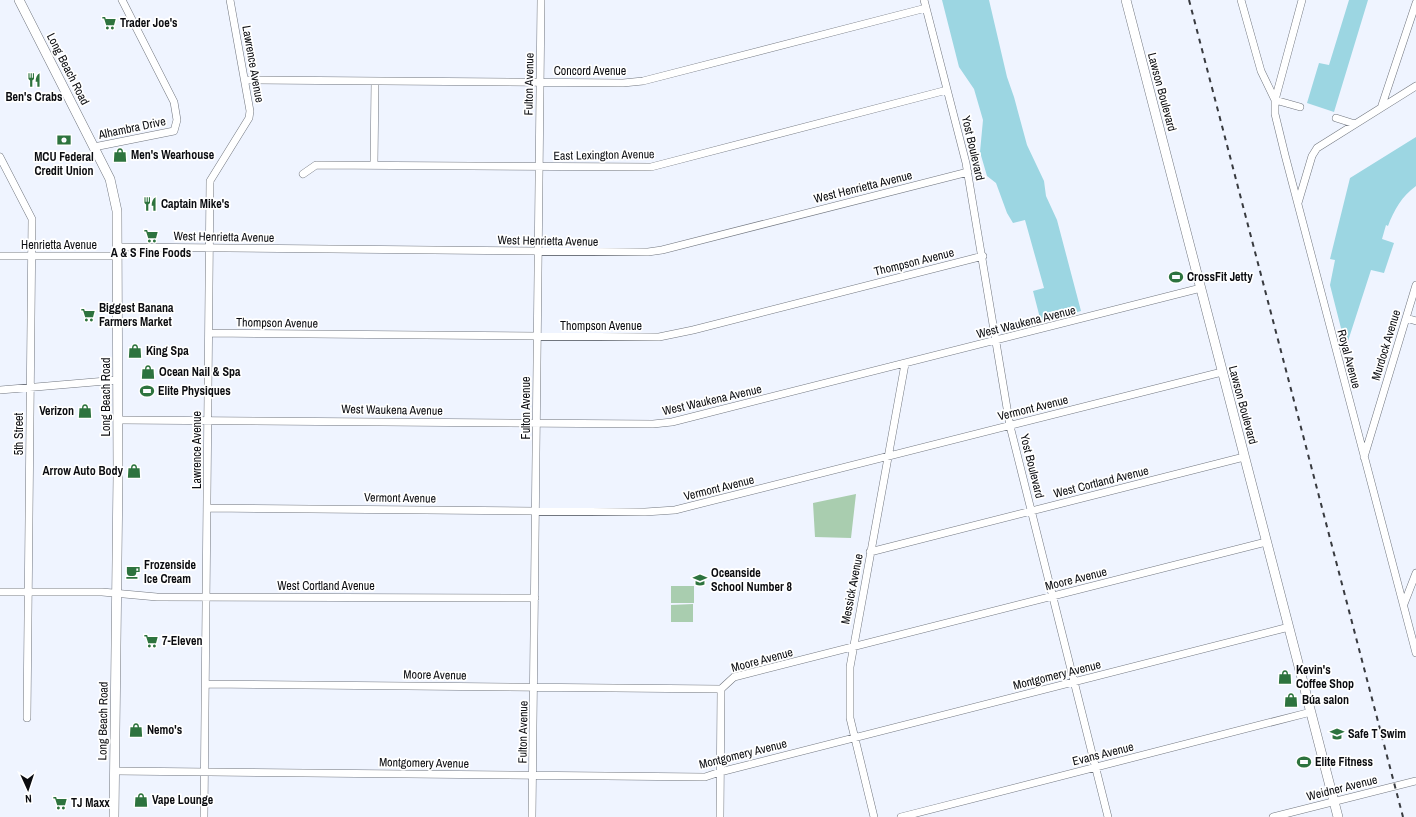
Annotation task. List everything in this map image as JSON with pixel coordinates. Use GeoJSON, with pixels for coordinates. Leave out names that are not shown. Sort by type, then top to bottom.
{"type":"FeatureCollection","features":[{"type":"Feature","properties":{"kind":"main road","name":"Long Beach Road"},"geometry":{"type":"LineString","coordinates":[[19,0],[110,179],[118,225],[118,420],[114,817]]}},
{"type":"Feature","properties":{"kind":"main road","name":"Lawson Boulevard"},"geometry":{"type":"LineString","coordinates":[[1126,0],[1338,817]]}},
{"type":"Feature","properties":{"kind":"street","name":"Alhambra Drive"},"geometry":{"type":"LineString","coordinates":[[94,147],[174,131],[177,120],[174,102],[122,0]]}},
{"type":"Feature","properties":{"kind":"street","name":"Lawrence Avenue"},"geometry":{"type":"LineString","coordinates":[[204,817],[210,181],[249,118],[250,111],[230,0]]}},
{"type":"Feature","properties":{"kind":"street","name":"Fulton Avenue"},"geometry":{"type":"LineString","coordinates":[[532,817],[541,0]]}},
{"type":"Feature","properties":{"kind":"street","name":"Yost Boulevard"},"geometry":{"type":"LineString","coordinates":[[924,0],[968,172],[997,340],[1010,426],[1108,817]]}},
{"type":"Feature","properties":{"kind":"street","name":"Royal Avenue"},"geometry":{"type":"LineString","coordinates":[[1241,0],[1261,71],[1275,100],[1275,114],[1416,653]]}},
{"type":"Feature","properties":{"kind":"street"},"geometry":{"type":"LineString","coordinates":[[1300,107],[1275,100],[1302,0]]}},
{"type":"Feature","properties":{"kind":"street"},"geometry":{"type":"LineString","coordinates":[[1381,108],[1416,3]]}},
{"type":"Feature","properties":{"kind":"street","name":"Concord Avenue"},"geometry":{"type":"LineString","coordinates":[[245,80],[623,83],[648,80],[926,8]]}},
{"type":"Feature","properties":{"kind":"street"},"geometry":{"type":"LineString","coordinates":[[374,165],[375,81]]}},
{"type":"Feature","properties":{"kind":"street"},"geometry":{"type":"LineString","coordinates":[[1298,203],[1312,156],[1317,148],[1416,86]]}},
{"type":"Feature","properties":{"kind":"street","name":"East Lexington Avenue"},"geometry":{"type":"LineString","coordinates":[[303,174],[316,165],[651,167],[948,90]]}},
{"type":"Feature","properties":{"kind":"street"},"geometry":{"type":"LineString","coordinates":[[1336,118],[1355,124]]}},
{"type":"Feature","properties":{"kind":"street","name":"5th Street"},"geometry":{"type":"LineString","coordinates":[[0,157],[32,219],[27,718]]}},
{"type":"Feature","properties":{"kind":"street","name":"West Henrietta Avenue"},"geometry":{"type":"LineString","coordinates":[[118,252],[209,248],[538,252],[626,252],[662,250],[968,172]]}},
{"type":"Feature","properties":{"kind":"street","name":"Henrietta Avenue"},"geometry":{"type":"LineString","coordinates":[[0,256],[118,252]]}},
{"type":"Feature","properties":{"kind":"street","name":"Thompson Avenue"},"geometry":{"type":"LineString","coordinates":[[209,333],[635,338],[669,335],[983,256]]}},
{"type":"Feature","properties":{"kind":"street","name":"Murdock Avenue"},"geometry":{"type":"LineString","coordinates":[[1364,457],[1416,285]]}},
{"type":"Feature","properties":{"kind":"street","name":"West Waukena Avenue"},"geometry":{"type":"LineString","coordinates":[[118,420],[653,424],[672,422],[1201,288]]}},
{"type":"Feature","properties":{"kind":"street"},"geometry":{"type":"LineString","coordinates":[[1406,318],[1416,321]]}},
{"type":"Feature","properties":{"kind":"street","name":"Messick Avenue"},"geometry":{"type":"LineString","coordinates":[[874,817],[850,718],[850,667],[905,364]]}},
{"type":"Feature","properties":{"kind":"street","name":"Vermont Avenue"},"geometry":{"type":"LineString","coordinates":[[207,508],[645,512],[675,510],[1222,372]]}},
{"type":"Feature","properties":{"kind":"street"},"geometry":{"type":"LineString","coordinates":[[0,390],[118,380]]}},
{"type":"Feature","properties":{"kind":"street","name":"West Cortland Avenue"},"geometry":{"type":"LineString","coordinates":[[870,552],[1244,456]]}},
{"type":"Feature","properties":{"kind":"street","name":"Moore Avenue"},"geometry":{"type":"LineString","coordinates":[[206,684],[721,689],[734,677],[1266,542]]}},
{"type":"Feature","properties":{"kind":"street"},"geometry":{"type":"LineString","coordinates":[[1404,605],[1416,573]]}},
{"type":"Feature","properties":{"kind":"street","name":"West Cortland Avenue"},"geometry":{"type":"LineString","coordinates":[[0,592],[206,597],[535,598]]}},
{"type":"Feature","properties":{"kind":"street","name":"Montgomery Avenue"},"geometry":{"type":"LineString","coordinates":[[115,771],[705,777],[1289,627]]}},
{"type":"Feature","properties":{"kind":"street"},"geometry":{"type":"LineString","coordinates":[[720,817],[721,689]]}},
{"type":"Feature","properties":{"kind":"street","name":"Evans Avenue"},"geometry":{"type":"LineString","coordinates":[[901,817],[1311,712]]}},
{"type":"Feature","properties":{"kind":"street","name":"Weidner Avenue"},"geometry":{"type":"LineString","coordinates":[[1273,817],[1416,781]]}},
{"type":"Feature","properties":{"kind":"green space"},"geometry":{"type":"Polygon","coordinates":[[[856,494],[851,538],[815,537],[813,503],[856,494]]]}},
{"type":"Feature","properties":{"kind":"green space"},"geometry":{"type":"Polygon","coordinates":[[[671,586],[694,586],[694,603],[671,603],[671,586]]]}},
{"type":"Feature","properties":{"kind":"green space"},"geometry":{"type":"Polygon","coordinates":[[[693,604],[693,622],[671,622],[671,605],[693,604]]]}},
{"type":"Feature","properties":{"kind":"water"},"geometry":{"type":"Polygon","coordinates":[[[942,0],[989,0],[1007,77],[1027,145],[1044,181],[1046,196],[1057,220],[1081,311],[1041,322],[1033,291],[1044,288],[1025,220],[1013,223],[1007,213],[996,183],[987,176],[980,152],[983,120],[974,89],[959,67],[942,0]]]}},
{"type":"Feature","properties":{"kind":"water"},"geometry":{"type":"Polygon","coordinates":[[[1349,0],[1368,0],[1334,112],[1307,103],[1319,63],[1329,65],[1349,0]]]}},
{"type":"Feature","properties":{"kind":"water"},"geometry":{"type":"Polygon","coordinates":[[[1416,137],[1416,186],[1403,199],[1393,214],[1388,226],[1386,225],[1382,239],[1394,243],[1384,273],[1371,270],[1348,341],[1344,340],[1330,285],[1335,260],[1330,259],[1350,178],[1416,137]]]}},
{"type":"Feature","properties":{"kind":"railway"},"geometry":{"type":"LineString","coordinates":[[1189,0],[1403,817]]}},
{"type":"Feature","properties":{"kind":"place","name":"Trader Joe's"},"geometry":{"type":"Point","coordinates":[109,23]}},
{"type":"Feature","properties":{"kind":"place","name":"Ben's Crabs"},"geometry":{"type":"Point","coordinates":[34,80]}},
{"type":"Feature","properties":{"kind":"place","name":"MCU Federal Credit Union"},"geometry":{"type":"Point","coordinates":[64,140]}},
{"type":"Feature","properties":{"kind":"place","name":"Men's Wearhouse"},"geometry":{"type":"Point","coordinates":[120,155]}},
{"type":"Feature","properties":{"kind":"place","name":"Captain Mike's"},"geometry":{"type":"Point","coordinates":[150,204]}},
{"type":"Feature","properties":{"kind":"place","name":"A & S Fine Foods"},"geometry":{"type":"Point","coordinates":[151,236]}},
{"type":"Feature","properties":{"kind":"place","name":"CrossFit Jetty"},"geometry":{"type":"Point","coordinates":[1176,277]}},
{"type":"Feature","properties":{"kind":"place","name":"Biggest Banana Farmers Market"},"geometry":{"type":"Point","coordinates":[88,315]}},
{"type":"Feature","properties":{"kind":"place","name":"King Spa"},"geometry":{"type":"Point","coordinates":[135,351]}},
{"type":"Feature","properties":{"kind":"place","name":"Ocean Nail & Spa"},"geometry":{"type":"Point","coordinates":[148,372]}},
{"type":"Feature","properties":{"kind":"place","name":"Elite Physiques"},"geometry":{"type":"Point","coordinates":[147,391]}},
{"type":"Feature","properties":{"kind":"place","name":"Verizon"},"geometry":{"type":"Point","coordinates":[85,411]}},
{"type":"Feature","properties":{"kind":"place","name":"Arrow Auto Body"},"geometry":{"type":"Point","coordinates":[134,471]}},
{"type":"Feature","properties":{"kind":"place","name":"Frozenside Ice Cream"},"geometry":{"type":"Point","coordinates":[133,572]}},
{"type":"Feature","properties":{"kind":"place","name":"Oceanside School Number 8"},"geometry":{"type":"Point","coordinates":[700,580]}},
{"type":"Feature","properties":{"kind":"place","name":"7-Eleven"},"geometry":{"type":"Point","coordinates":[151,641]}},
{"type":"Feature","properties":{"kind":"place","name":"Kevin's Coffee Shop"},"geometry":{"type":"Point","coordinates":[1285,677]}},
{"type":"Feature","properties":{"kind":"place","name":"Búa salon"},"geometry":{"type":"Point","coordinates":[1291,700]}},
{"type":"Feature","properties":{"kind":"place","name":"Nemo's"},"geometry":{"type":"Point","coordinates":[136,730]}},
{"type":"Feature","properties":{"kind":"place","name":"Safe T Swim"},"geometry":{"type":"Point","coordinates":[1337,734]}},
{"type":"Feature","properties":{"kind":"place","name":"Elite Fitness"},"geometry":{"type":"Point","coordinates":[1304,762]}},
{"type":"Feature","properties":{"kind":"place","name":"Vape Lounge"},"geometry":{"type":"Point","coordinates":[141,800]}},
{"type":"Feature","properties":{"kind":"place","name":"TJ Maxx"},"geometry":{"type":"Point","coordinates":[60,803]}}]}
